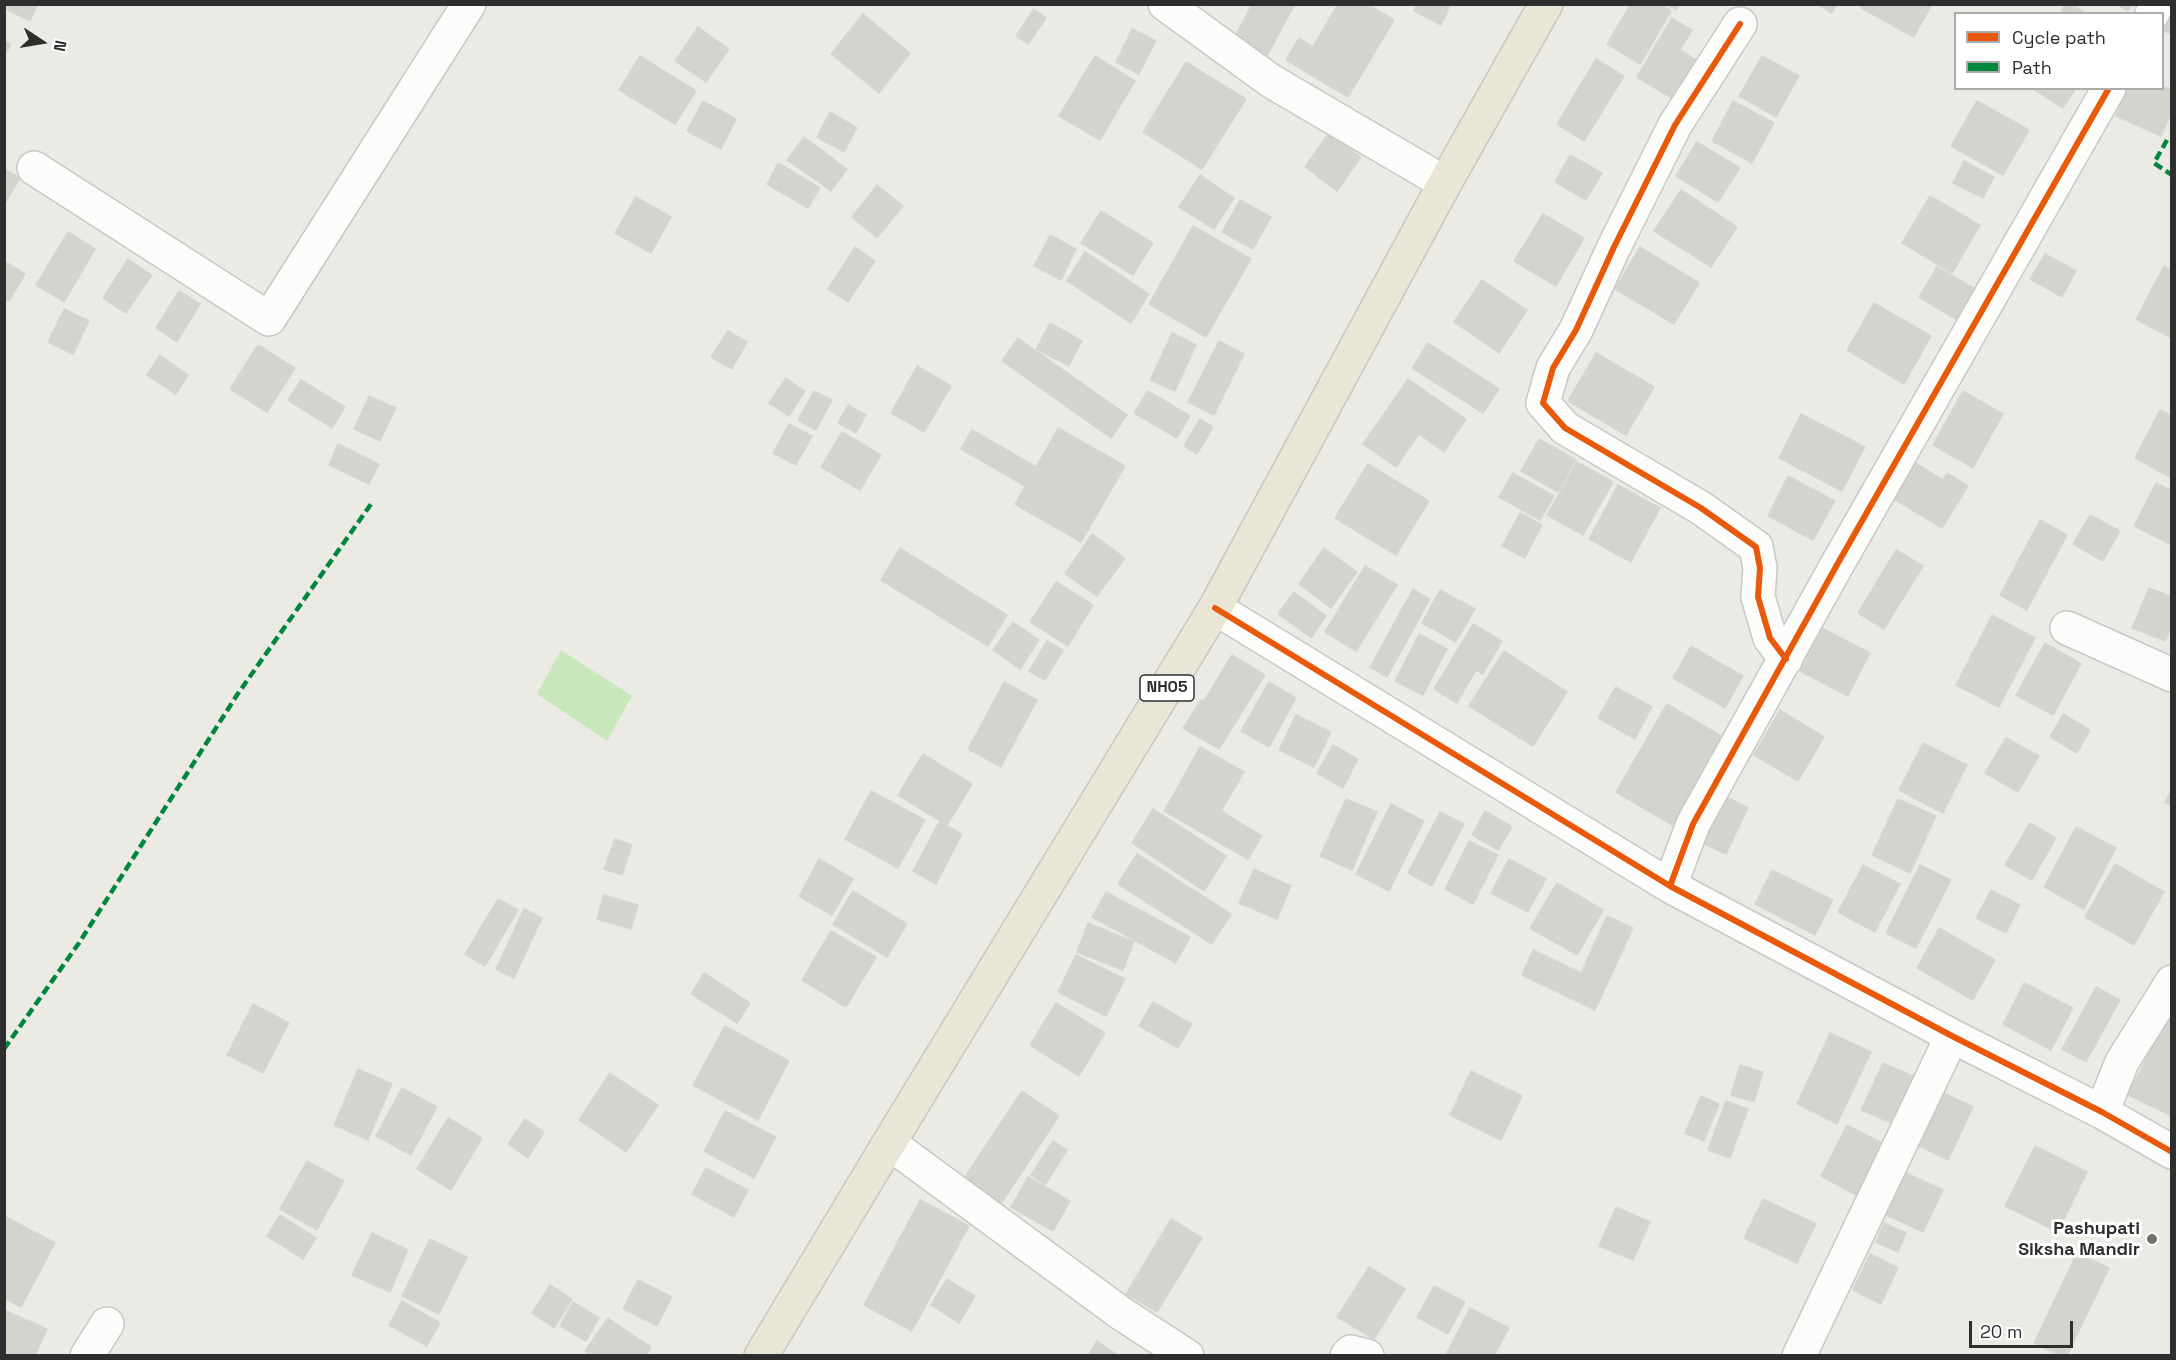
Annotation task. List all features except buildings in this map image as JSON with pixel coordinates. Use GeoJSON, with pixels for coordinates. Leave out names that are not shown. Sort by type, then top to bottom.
{"type":"FeatureCollection","features":[{"type":"Feature","properties":{"kind":"main road","name":"NH05"},"geometry":{"type":"LineString","coordinates":[[761,1356],[1215,608],[1445,183],[1546,4]]}},
{"type":"Feature","properties":{"kind":"street"},"geometry":{"type":"LineString","coordinates":[[34,168],[268,319],[469,4]]}},
{"type":"Feature","properties":{"kind":"street"},"geometry":{"type":"LineString","coordinates":[[1165,4],[1271,81],[1445,183]]}},
{"type":"Feature","properties":{"kind":"street"},"geometry":{"type":"LineString","coordinates":[[1740,24],[1674,125],[1576,330],[1553,368],[1543,403],[1565,428],[1701,508],[1756,547],[1760,568],[1758,597],[1770,638],[1786,659]]}},
{"type":"Feature","properties":{"kind":"street"},"geometry":{"type":"LineString","coordinates":[[1670,886],[1694,824],[1838,563],[2108,90]]}},
{"type":"Feature","properties":{"kind":"street"},"geometry":{"type":"LineString","coordinates":[[1215,608],[1670,886],[1952,1036],[2102,1112],[2172,1152]]}},
{"type":"Feature","properties":{"kind":"street"},"geometry":{"type":"LineString","coordinates":[[2067,628],[2172,675]]}},
{"type":"Feature","properties":{"kind":"street"},"geometry":{"type":"LineString","coordinates":[[2102,1112],[2122,1062],[2172,982]]}},
{"type":"Feature","properties":{"kind":"street"},"geometry":{"type":"LineString","coordinates":[[1799,1356],[1952,1036]]}},
{"type":"Feature","properties":{"kind":"street"},"geometry":{"type":"LineString","coordinates":[[889,1143],[1122,1314],[1187,1356]]}},
{"type":"Feature","properties":{"kind":"street"},"geometry":{"type":"LineString","coordinates":[[87,1356],[107,1324]]}},
{"type":"Feature","properties":{"kind":"street"},"geometry":{"type":"LineString","coordinates":[[1347,1356],[1351,1352],[1367,1356]]}},
{"type":"Feature","properties":{"kind":"green space"},"geometry":{"type":"Polygon","coordinates":[[[561,650],[632,696],[607,741],[537,694],[561,650]]]}},
{"type":"Feature","properties":{"kind":"marked path"},"geometry":{"type":"LineString","coordinates":[[2167,140],[2154,163],[2172,175]]}},
{"type":"Feature","properties":{"kind":"marked path"},"geometry":{"type":"LineString","coordinates":[[4,1049],[79,943],[237,695],[371,504]]}},
{"type":"Feature","properties":{"kind":"cycle path"},"geometry":{"type":"LineString","coordinates":[[1740,24],[1675,125],[1614,247],[1576,330],[1553,368],[1543,403],[1565,428],[1701,508],[1756,547],[1760,568],[1758,597],[1770,638],[1786,659]]}},
{"type":"Feature","properties":{"kind":"cycle path"},"geometry":{"type":"LineString","coordinates":[[1670,886],[1693,824],[1838,563],[2108,90]]}},
{"type":"Feature","properties":{"kind":"cycle path"},"geometry":{"type":"LineString","coordinates":[[1215,608],[1670,886],[1952,1036],[2102,1112],[2172,1152]]}},
{"type":"Feature","properties":{"kind":"place","name":"Pashupati Siksha Mandir"},"geometry":{"type":"Point","coordinates":[2152,1239]}}]}
